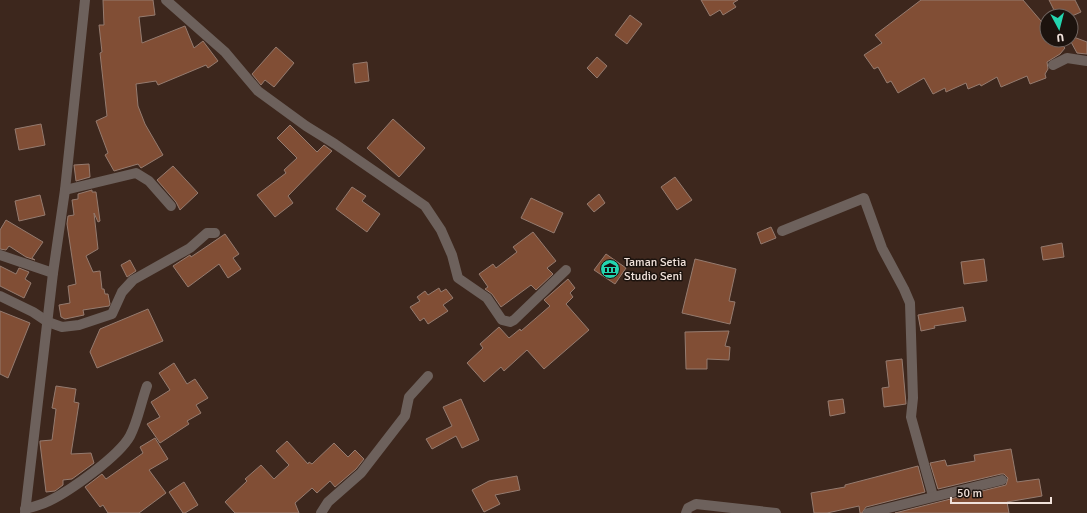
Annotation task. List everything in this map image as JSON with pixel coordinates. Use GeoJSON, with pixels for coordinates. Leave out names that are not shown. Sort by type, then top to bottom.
{"type":"FeatureCollection","features":[{"type":"Feature","properties":{"kind":"street"},"geometry":{"type":"LineString","coordinates":[[85,0],[66,190],[53,273],[25,511],[49,501],[61,494],[99,467],[125,444],[134,427],[147,386]]}},
{"type":"Feature","properties":{"kind":"street"},"geometry":{"type":"LineString","coordinates":[[166,0],[225,52],[258,91],[306,126],[335,144],[425,206],[441,230],[452,255],[458,278],[486,298],[502,320],[510,322],[514,320],[566,270]]}},
{"type":"Feature","properties":{"kind":"street"},"geometry":{"type":"LineString","coordinates":[[1053,65],[1067,58],[1087,61]]}},
{"type":"Feature","properties":{"kind":"street"},"geometry":{"type":"LineString","coordinates":[[66,190],[136,173],[149,181],[171,206]]}},
{"type":"Feature","properties":{"kind":"street"},"geometry":{"type":"LineString","coordinates":[[782,231],[864,198],[882,248],[910,303],[913,398],[912,417],[933,496]]}},
{"type":"Feature","properties":{"kind":"street"},"geometry":{"type":"LineString","coordinates":[[0,296],[33,312],[48,322],[67,328],[112,314],[122,292],[133,280],[190,248],[207,234],[215,233]]}},
{"type":"Feature","properties":{"kind":"street"},"geometry":{"type":"LineString","coordinates":[[0,255],[53,273]]}},
{"type":"Feature","properties":{"kind":"street"},"geometry":{"type":"LineString","coordinates":[[321,513],[328,502],[356,478],[367,466],[405,416],[408,397],[428,376]]}},
{"type":"Feature","properties":{"kind":"street"},"geometry":{"type":"LineString","coordinates":[[868,513],[1002,480]]}},
{"type":"Feature","properties":{"kind":"street"},"geometry":{"type":"LineString","coordinates":[[686,513],[688,508],[696,504],[776,513]]}},
{"type":"Feature","properties":{"kind":"building"},"geometry":{"type":"Polygon","coordinates":[[[103,0],[153,0],[155,15],[139,17],[142,43],[185,26],[194,48],[203,41],[218,61],[208,68],[206,65],[158,85],[156,81],[136,84],[138,106],[145,124],[163,155],[141,168],[138,164],[114,171],[105,155],[108,153],[96,121],[107,116],[100,53],[102,52],[99,25],[104,25],[103,0]]]}},
{"type":"Feature","properties":{"kind":"building"},"geometry":{"type":"Polygon","coordinates":[[[701,0],[738,0],[733,3],[736,7],[723,15],[720,10],[710,16],[701,0]]]}},
{"type":"Feature","properties":{"kind":"building"},"geometry":{"type":"Polygon","coordinates":[[[921,0],[1023,0],[1039,19],[1039,48],[1065,48],[1060,54],[1047,62],[1048,69],[1045,74],[1046,78],[1030,84],[1027,76],[1001,87],[997,77],[981,86],[980,84],[968,89],[966,83],[946,92],[945,88],[933,94],[924,78],[898,93],[891,81],[887,83],[878,67],[874,69],[864,55],[882,43],[875,35],[921,0]]]}},
{"type":"Feature","properties":{"kind":"building"},"geometry":{"type":"Polygon","coordinates":[[[1049,0],[1075,0],[1079,8],[1053,8],[1049,0]]]}},
{"type":"Feature","properties":{"kind":"building"},"geometry":{"type":"Polygon","coordinates":[[[630,15],[642,24],[627,44],[615,35],[630,15]]]}},
{"type":"Feature","properties":{"kind":"building"},"geometry":{"type":"Polygon","coordinates":[[[1079,39],[1087,42],[1087,54],[1077,53],[1074,48],[1079,48],[1079,39]]]}},
{"type":"Feature","properties":{"kind":"building"},"geometry":{"type":"Polygon","coordinates":[[[276,47],[294,63],[274,87],[265,80],[261,85],[252,74],[276,47]]]}},
{"type":"Feature","properties":{"kind":"building"},"geometry":{"type":"Polygon","coordinates":[[[597,57],[607,66],[597,78],[587,68],[597,57]]]}},
{"type":"Feature","properties":{"kind":"building"},"geometry":{"type":"Polygon","coordinates":[[[367,62],[369,81],[355,83],[353,64],[367,62]]]}},
{"type":"Feature","properties":{"kind":"building"},"geometry":{"type":"Polygon","coordinates":[[[393,119],[425,148],[399,177],[367,148],[393,119]]]}},
{"type":"Feature","properties":{"kind":"building"},"geometry":{"type":"Polygon","coordinates":[[[41,124],[45,145],[19,150],[15,129],[41,124]]]}},
{"type":"Feature","properties":{"kind":"building"},"geometry":{"type":"Polygon","coordinates":[[[290,125],[317,152],[324,145],[332,151],[288,196],[293,203],[275,217],[257,195],[286,173],[284,170],[297,158],[277,138],[290,125]]]}},
{"type":"Feature","properties":{"kind":"building"},"geometry":{"type":"Polygon","coordinates":[[[89,164],[90,177],[76,181],[74,165],[89,164]]]}},
{"type":"Feature","properties":{"kind":"building"},"geometry":{"type":"Polygon","coordinates":[[[173,166],[198,193],[180,210],[176,202],[157,180],[173,166]]]}},
{"type":"Feature","properties":{"kind":"building"},"geometry":{"type":"Polygon","coordinates":[[[675,177],[692,200],[677,210],[661,187],[675,177]]]}},
{"type":"Feature","properties":{"kind":"building"},"geometry":{"type":"Polygon","coordinates":[[[352,187],[366,196],[362,201],[380,214],[367,232],[336,209],[352,187]]]}},
{"type":"Feature","properties":{"kind":"building"},"geometry":{"type":"Polygon","coordinates":[[[92,190],[92,192],[96,192],[100,221],[98,222],[94,213],[98,249],[86,256],[93,272],[100,271],[102,289],[104,289],[105,294],[108,294],[110,304],[109,306],[83,310],[84,315],[65,319],[61,317],[59,305],[70,303],[68,286],[76,284],[67,224],[68,216],[74,215],[72,200],[78,199],[78,194],[92,190]]]}},
{"type":"Feature","properties":{"kind":"building"},"geometry":{"type":"Polygon","coordinates":[[[599,194],[605,203],[594,212],[587,204],[599,194]]]}},
{"type":"Feature","properties":{"kind":"building"},"geometry":{"type":"Polygon","coordinates":[[[40,195],[45,215],[19,221],[15,201],[40,195]]]}},
{"type":"Feature","properties":{"kind":"building"},"geometry":{"type":"Polygon","coordinates":[[[531,198],[563,213],[554,233],[521,218],[531,198]]]}},
{"type":"Feature","properties":{"kind":"building"},"geometry":{"type":"Polygon","coordinates":[[[6,220],[43,242],[32,258],[35,260],[26,257],[9,246],[6,250],[0,249],[0,230],[6,220]]]}},
{"type":"Feature","properties":{"kind":"building"},"geometry":{"type":"Polygon","coordinates":[[[771,227],[776,238],[761,244],[757,233],[771,227]]]}},
{"type":"Feature","properties":{"kind":"building"},"geometry":{"type":"Polygon","coordinates":[[[533,232],[556,261],[547,268],[553,274],[536,290],[531,285],[501,307],[492,294],[485,289],[488,287],[479,274],[493,264],[496,268],[517,252],[513,247],[533,232]]]}},
{"type":"Feature","properties":{"kind":"building"},"geometry":{"type":"Polygon","coordinates":[[[225,234],[239,254],[233,258],[241,269],[228,278],[219,264],[188,287],[173,266],[190,255],[191,257],[225,234]]]}},
{"type":"Feature","properties":{"kind":"building"},"geometry":{"type":"Polygon","coordinates":[[[1062,243],[1064,257],[1043,260],[1041,247],[1062,243]]]}},
{"type":"Feature","properties":{"kind":"building","name":"Taman Setia Studio Seni"},"geometry":{"type":"Polygon","coordinates":[[[606,254],[626,268],[615,284],[594,270],[606,254]]]}},
{"type":"Feature","properties":{"kind":"building"},"geometry":{"type":"Polygon","coordinates":[[[695,259],[736,269],[729,301],[735,302],[730,324],[682,313],[695,259]]]}},
{"type":"Feature","properties":{"kind":"building"},"geometry":{"type":"Polygon","coordinates":[[[984,259],[987,281],[964,284],[961,262],[984,259]]]}},
{"type":"Feature","properties":{"kind":"building"},"geometry":{"type":"Polygon","coordinates":[[[130,260],[136,271],[127,277],[121,265],[130,260]]]}},
{"type":"Feature","properties":{"kind":"building"},"geometry":{"type":"Polygon","coordinates":[[[0,266],[16,274],[19,268],[29,272],[25,279],[31,283],[24,298],[0,286],[0,266]]]}},
{"type":"Feature","properties":{"kind":"building"},"geometry":{"type":"Polygon","coordinates":[[[568,279],[575,288],[570,293],[573,297],[566,304],[589,330],[544,369],[527,350],[504,371],[501,367],[484,382],[467,363],[483,348],[480,344],[499,327],[509,338],[520,329],[521,331],[550,306],[544,300],[568,279]]]}},
{"type":"Feature","properties":{"kind":"building"},"geometry":{"type":"Polygon","coordinates":[[[439,288],[441,292],[446,289],[453,298],[443,305],[448,311],[428,324],[424,318],[420,321],[410,307],[420,301],[417,297],[425,291],[428,295],[439,288]]]}},
{"type":"Feature","properties":{"kind":"building"},"geometry":{"type":"Polygon","coordinates":[[[963,307],[966,321],[934,326],[935,328],[921,331],[918,315],[963,307]]]}},
{"type":"Feature","properties":{"kind":"building"},"geometry":{"type":"Polygon","coordinates":[[[148,309],[163,341],[97,368],[90,352],[100,329],[148,309]]]}},
{"type":"Feature","properties":{"kind":"building"},"geometry":{"type":"Polygon","coordinates":[[[0,311],[30,323],[8,378],[0,374],[0,311]]]}},
{"type":"Feature","properties":{"kind":"building"},"geometry":{"type":"Polygon","coordinates":[[[729,331],[725,346],[730,347],[729,360],[707,359],[707,369],[686,369],[685,332],[729,331]]]}},
{"type":"Feature","properties":{"kind":"building"},"geometry":{"type":"Polygon","coordinates":[[[902,359],[906,404],[884,407],[882,388],[889,387],[886,361],[902,359]]]}},
{"type":"Feature","properties":{"kind":"building"},"geometry":{"type":"Polygon","coordinates":[[[174,363],[187,384],[195,379],[208,398],[196,405],[201,413],[187,421],[189,424],[160,443],[147,424],[160,417],[151,402],[170,390],[159,373],[174,363]]]}},
{"type":"Feature","properties":{"kind":"building"},"geometry":{"type":"Polygon","coordinates":[[[56,386],[76,389],[74,402],[79,403],[71,454],[91,453],[94,463],[72,479],[63,480],[63,485],[55,491],[46,492],[40,441],[52,440],[56,409],[52,408],[56,386]]]}},
{"type":"Feature","properties":{"kind":"building"},"geometry":{"type":"Polygon","coordinates":[[[461,399],[479,440],[462,448],[456,436],[432,449],[426,439],[452,426],[443,407],[461,399]]]}},
{"type":"Feature","properties":{"kind":"building"},"geometry":{"type":"Polygon","coordinates":[[[843,399],[845,413],[830,416],[828,401],[843,399]]]}},
{"type":"Feature","properties":{"kind":"building"},"geometry":{"type":"Polygon","coordinates":[[[155,438],[168,459],[149,470],[166,493],[139,513],[108,513],[103,505],[100,507],[85,487],[102,474],[106,479],[143,453],[140,447],[155,438]]]}},
{"type":"Feature","properties":{"kind":"building"},"geometry":{"type":"Polygon","coordinates":[[[287,441],[308,464],[309,462],[312,464],[334,443],[348,457],[355,450],[364,459],[356,469],[335,487],[330,481],[317,493],[312,488],[295,503],[299,513],[235,513],[225,502],[247,481],[245,479],[261,465],[274,479],[289,465],[276,451],[287,441]]]}},
{"type":"Feature","properties":{"kind":"building"},"geometry":{"type":"Polygon","coordinates":[[[1011,449],[1017,482],[1039,479],[1042,496],[1007,502],[1009,513],[895,513],[1006,485],[1008,478],[1004,474],[1001,474],[938,489],[930,463],[945,460],[947,466],[975,461],[974,455],[1011,449]]]}},
{"type":"Feature","properties":{"kind":"building"},"geometry":{"type":"Polygon","coordinates":[[[918,466],[925,492],[866,507],[862,513],[860,513],[859,506],[827,513],[814,513],[811,493],[845,487],[845,485],[918,466]]]}},
{"type":"Feature","properties":{"kind":"building"},"geometry":{"type":"Polygon","coordinates":[[[517,476],[520,490],[495,495],[500,504],[484,512],[472,490],[489,481],[517,476]]]}},
{"type":"Feature","properties":{"kind":"building"},"geometry":{"type":"Polygon","coordinates":[[[184,482],[198,505],[183,513],[169,492],[184,482]]]}},
{"type":"Feature","properties":{"kind":"place","name":"Taman Setia Studio Seni"},"geometry":{"type":"Point","coordinates":[610,269]}}]}
